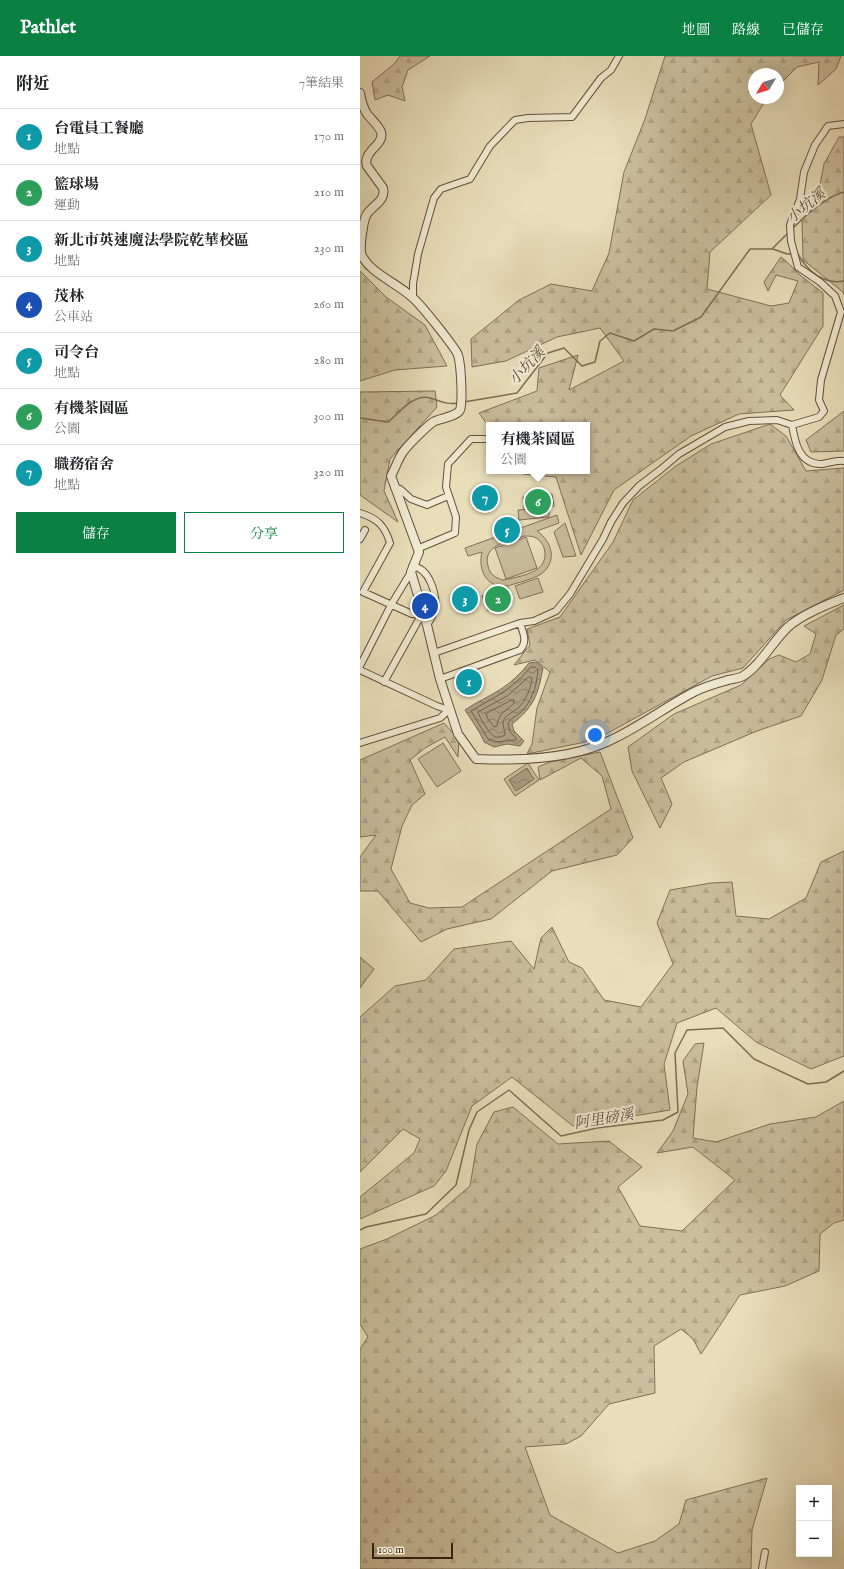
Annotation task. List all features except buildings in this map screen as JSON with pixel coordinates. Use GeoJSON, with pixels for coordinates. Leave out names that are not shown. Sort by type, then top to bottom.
{"type":"FeatureCollection","features":[{"type":"Feature","properties":{"kind":"street"},"geometry":{"type":"LineString","coordinates":[[414,298],[413,284],[418,254],[434,198],[441,189],[470,179],[490,146],[515,120],[528,118],[572,117],[601,78],[611,70],[619,56]]}},
{"type":"Feature","properties":{"kind":"street"},"geometry":{"type":"LineString","coordinates":[[360,93],[367,113],[381,132],[380,140],[369,153],[366,162],[384,191],[381,201],[368,212],[364,221],[361,249],[362,254],[370,266],[414,298],[458,355],[461,403],[457,414],[442,418],[432,423],[403,452],[390,476],[419,552],[412,570],[391,605],[360,666]]}},
{"type":"Feature","properties":{"kind":"street"},"geometry":{"type":"LineString","coordinates":[[434,653],[520,623],[534,621],[556,611],[570,594],[603,539],[611,522],[624,503],[639,486],[679,454],[725,427],[750,421],[777,420],[792,425],[819,417],[824,411],[819,400],[821,380],[841,312],[835,296],[820,282],[798,267],[791,241],[790,225],[800,199],[804,172],[815,145],[828,126],[844,124]]}},
{"type":"Feature","properties":{"kind":"street"},"geometry":{"type":"LineString","coordinates":[[792,425],[795,444],[803,457],[810,462],[821,464],[838,460],[844,461]]}},
{"type":"Feature","properties":{"kind":"street"},"geometry":{"type":"LineString","coordinates":[[417,549],[455,533],[456,517],[446,487],[448,464],[471,440],[486,439]]}},
{"type":"Feature","properties":{"kind":"street"},"geometry":{"type":"LineString","coordinates":[[394,487],[400,489],[411,499],[427,505],[448,496]]}},
{"type":"Feature","properties":{"kind":"street"},"geometry":{"type":"LineString","coordinates":[[360,513],[368,515],[381,523],[387,532],[390,543],[361,591],[412,614],[424,615]]}},
{"type":"Feature","properties":{"kind":"street"},"geometry":{"type":"LineString","coordinates":[[360,539],[365,530]]}},
{"type":"Feature","properties":{"kind":"street"},"geometry":{"type":"LineString","coordinates":[[412,570],[421,569],[428,574],[433,591],[435,607],[433,616],[427,625]]}},
{"type":"Feature","properties":{"kind":"street"},"geometry":{"type":"LineString","coordinates":[[412,570],[449,710],[458,734],[476,759],[510,760],[557,756],[598,746],[614,739],[710,685],[742,676],[760,661],[769,648],[788,627],[816,610],[844,598]]}},
{"type":"Feature","properties":{"kind":"street"},"geometry":{"type":"LineString","coordinates":[[384,682],[418,621],[424,615]]}},
{"type":"Feature","properties":{"kind":"street"},"geometry":{"type":"LineString","coordinates":[[440,680],[520,650],[524,646],[525,638],[520,623]]}},
{"type":"Feature","properties":{"kind":"street"},"geometry":{"type":"LineString","coordinates":[[360,670],[436,706],[449,710]]}},
{"type":"Feature","properties":{"kind":"street"},"geometry":{"type":"LineString","coordinates":[[360,743],[440,718],[449,710]]}},
{"type":"Feature","properties":{"kind":"street"},"geometry":{"type":"LineString","coordinates":[[762,1569],[765,1552]]}},
{"type":"Feature","properties":{"kind":"green space"},"geometry":{"type":"Polygon","coordinates":[[[400,56],[430,56],[408,70],[402,87],[405,101],[388,95],[375,100],[372,82],[394,64],[400,56]]]}},
{"type":"Feature","properties":{"kind":"green space"},"geometry":{"type":"Polygon","coordinates":[[[665,56],[841,56],[836,69],[818,85],[819,62],[797,67],[784,80],[784,68],[748,68],[748,104],[763,104],[751,124],[771,195],[710,252],[707,289],[771,306],[789,303],[798,281],[776,275],[768,291],[764,282],[781,257],[801,276],[823,293],[823,326],[780,395],[794,410],[739,414],[691,436],[614,490],[581,555],[556,477],[523,474],[590,474],[590,422],[486,423],[479,413],[537,391],[539,368],[578,355],[569,390],[624,361],[600,328],[557,337],[506,361],[472,367],[471,339],[519,300],[551,284],[592,291],[609,253],[624,172],[645,119],[665,56]]]}},
{"type":"Feature","properties":{"kind":"green space"},"geometry":{"type":"Polygon","coordinates":[[[839,137],[844,137],[844,295],[843,292],[803,260],[802,219],[816,205],[824,164],[839,137]]]}},
{"type":"Feature","properties":{"kind":"green space"},"geometry":{"type":"Polygon","coordinates":[[[360,271],[386,297],[425,325],[447,366],[395,370],[360,381],[360,271]]]}},
{"type":"Feature","properties":{"kind":"green space"},"geometry":{"type":"Polygon","coordinates":[[[435,391],[437,407],[390,459],[384,491],[398,522],[360,495],[360,392],[435,391]]]}},
{"type":"Feature","properties":{"kind":"green space"},"geometry":{"type":"Polygon","coordinates":[[[844,411],[844,451],[811,452],[806,440],[844,411]]]}},
{"type":"Feature","properties":{"kind":"green space"},"geometry":{"type":"Polygon","coordinates":[[[770,424],[786,436],[806,471],[844,468],[844,590],[786,620],[743,668],[712,676],[595,740],[527,754],[532,744],[537,708],[550,672],[535,660],[514,665],[530,645],[527,629],[560,617],[613,542],[633,500],[676,466],[711,444],[770,424]]]}},
{"type":"Feature","properties":{"kind":"green space"},"geometry":{"type":"Polygon","coordinates":[[[552,494],[554,506],[524,509],[523,497],[552,494]]]}},
{"type":"Feature","properties":{"kind":"green space"},"geometry":{"type":"Polygon","coordinates":[[[549,508],[549,517],[519,520],[518,510],[549,508]]]}},
{"type":"Feature","properties":{"kind":"green space"},"geometry":{"type":"Polygon","coordinates":[[[557,515],[559,523],[537,531],[546,540],[551,552],[551,558],[550,564],[546,569],[541,574],[531,579],[508,586],[493,584],[488,580],[482,570],[482,552],[468,556],[465,548],[557,515]],[[524,536],[504,542],[489,553],[487,559],[488,566],[490,572],[494,576],[503,580],[517,577],[539,568],[542,564],[545,551],[541,543],[534,537],[524,536]]]}},
{"type":"Feature","properties":{"kind":"green space"},"geometry":{"type":"Polygon","coordinates":[[[565,523],[576,556],[563,557],[554,532],[565,523]]]}},
{"type":"Feature","properties":{"kind":"green space"},"geometry":{"type":"Polygon","coordinates":[[[526,537],[537,568],[506,579],[495,548],[526,537]]]}},
{"type":"Feature","properties":{"kind":"green space"},"geometry":{"type":"Polygon","coordinates":[[[538,578],[543,592],[520,599],[515,586],[538,578]]]}},
{"type":"Feature","properties":{"kind":"green space"},"geometry":{"type":"Polygon","coordinates":[[[508,587],[513,602],[488,611],[482,596],[508,587]]]}},
{"type":"Feature","properties":{"kind":"green space"},"geometry":{"type":"Polygon","coordinates":[[[844,605],[844,629],[836,635],[822,680],[801,716],[757,731],[684,762],[661,778],[672,804],[660,828],[632,771],[628,747],[674,714],[741,685],[769,659],[779,655],[796,662],[810,654],[816,634],[804,626],[844,605]]]}},
{"type":"Feature","properties":{"kind":"green space"},"geometry":{"type":"Polygon","coordinates":[[[444,723],[459,740],[458,757],[445,737],[425,748],[410,760],[425,794],[412,805],[402,826],[391,869],[410,903],[429,908],[462,907],[611,809],[602,776],[581,758],[540,780],[538,767],[550,762],[600,752],[633,838],[617,855],[552,871],[491,919],[447,929],[421,942],[378,891],[360,891],[360,857],[376,835],[360,837],[360,760],[444,723]]]}},
{"type":"Feature","properties":{"kind":"green space"},"geometry":{"type":"Polygon","coordinates":[[[443,743],[461,771],[437,787],[418,759],[443,743]]]}},
{"type":"Feature","properties":{"kind":"green space"},"geometry":{"type":"Polygon","coordinates":[[[528,763],[539,780],[515,796],[504,779],[528,763]]]}},
{"type":"Feature","properties":{"kind":"green space"},"geometry":{"type":"Polygon","coordinates":[[[844,851],[844,1056],[811,1069],[756,1042],[716,1008],[677,1023],[664,1064],[670,1110],[573,1126],[512,1077],[472,1106],[446,1171],[434,1186],[360,1219],[360,1197],[414,1153],[420,1139],[403,1129],[360,1172],[360,1017],[395,986],[426,980],[454,949],[511,941],[534,969],[541,938],[552,927],[569,962],[582,968],[604,1000],[641,1007],[673,964],[657,923],[670,890],[711,883],[732,882],[736,916],[769,919],[806,898],[821,862],[844,851]]]}},
{"type":"Feature","properties":{"kind":"green space"},"geometry":{"type":"Polygon","coordinates":[[[360,957],[374,969],[360,988],[360,957]]]}},
{"type":"Feature","properties":{"kind":"green space"},"geometry":{"type":"Polygon","coordinates":[[[704,1043],[697,1087],[693,1138],[716,1142],[770,1124],[816,1117],[844,1101],[844,1220],[834,1223],[820,1234],[819,1271],[785,1286],[740,1295],[701,1354],[693,1339],[681,1329],[654,1346],[655,1393],[609,1404],[581,1436],[566,1444],[525,1447],[550,1515],[618,1553],[655,1541],[679,1524],[686,1500],[767,1478],[752,1530],[751,1569],[360,1569],[360,1349],[368,1337],[360,1324],[360,1249],[387,1239],[436,1215],[470,1186],[477,1144],[494,1112],[513,1107],[558,1144],[609,1141],[642,1167],[618,1187],[640,1226],[682,1231],[735,1180],[693,1147],[657,1153],[673,1131],[688,1094],[683,1061],[695,1044],[704,1043]]]}},
{"type":"Feature","properties":{"kind":"water"},"geometry":{"type":"Polygon","coordinates":[[[536,662],[543,668],[537,693],[530,706],[512,724],[514,731],[524,741],[520,746],[507,744],[494,747],[484,742],[465,710],[505,686],[529,663],[536,662]]]}},
{"type":"Feature","properties":{"kind":"water"},"geometry":{"type":"Polygon","coordinates":[[[527,768],[534,779],[516,791],[509,780],[527,768]]]}},
{"type":"Feature","properties":{"kind":"waterway","name":"小坑溪"},"geometry":{"type":"LineString","coordinates":[[792,229],[823,202],[837,194],[844,192]]}},
{"type":"Feature","properties":{"kind":"waterway","name":"小坑溪"},"geometry":{"type":"LineString","coordinates":[[464,402],[517,393],[548,353],[564,348],[582,366],[595,362],[600,341],[610,333],[634,341],[654,329],[673,331],[701,317],[750,249],[772,249],[788,233]]}},
{"type":"Feature","properties":{"kind":"waterway"},"geometry":{"type":"LineString","coordinates":[[773,249],[787,254],[792,254]]}},
{"type":"Feature","properties":{"kind":"waterway"},"geometry":{"type":"LineString","coordinates":[[796,254],[798,254],[811,271],[823,279],[837,282],[844,281]]}},
{"type":"Feature","properties":{"kind":"waterway","name":"小坑溪"},"geometry":{"type":"LineString","coordinates":[[360,418],[388,422],[407,405],[418,398],[424,397],[447,403],[458,403]]}},
{"type":"Feature","properties":{"kind":"waterway","name":"阿里磅溪"},"geometry":{"type":"LineString","coordinates":[[360,1230],[366,1227],[426,1214],[456,1185],[469,1130],[477,1112],[509,1090],[561,1136],[597,1128],[663,1120],[678,1112],[675,1053],[687,1030],[723,1028],[754,1059],[808,1084],[826,1082],[844,1071]]}},
{"type":"Feature","properties":{"kind":"place","name":"職務宿舍"},"geometry":{"type":"Point","coordinates":[485,498]}},
{"type":"Feature","properties":{"kind":"place","name":"有機茶園區"},"geometry":{"type":"Point","coordinates":[538,502]}},
{"type":"Feature","properties":{"kind":"place","name":"司令台"},"geometry":{"type":"Point","coordinates":[507,530]}},
{"type":"Feature","properties":{"kind":"place","name":"新北市英速魔法學院乾華校區"},"geometry":{"type":"Point","coordinates":[465,599]}},
{"type":"Feature","properties":{"kind":"place","name":"籃球場"},"geometry":{"type":"Point","coordinates":[498,599]}},
{"type":"Feature","properties":{"kind":"place","name":"茂林"},"geometry":{"type":"Point","coordinates":[425,606]}},
{"type":"Feature","properties":{"kind":"place","name":"台電員工餐廳"},"geometry":{"type":"Point","coordinates":[469,682]}}]}
